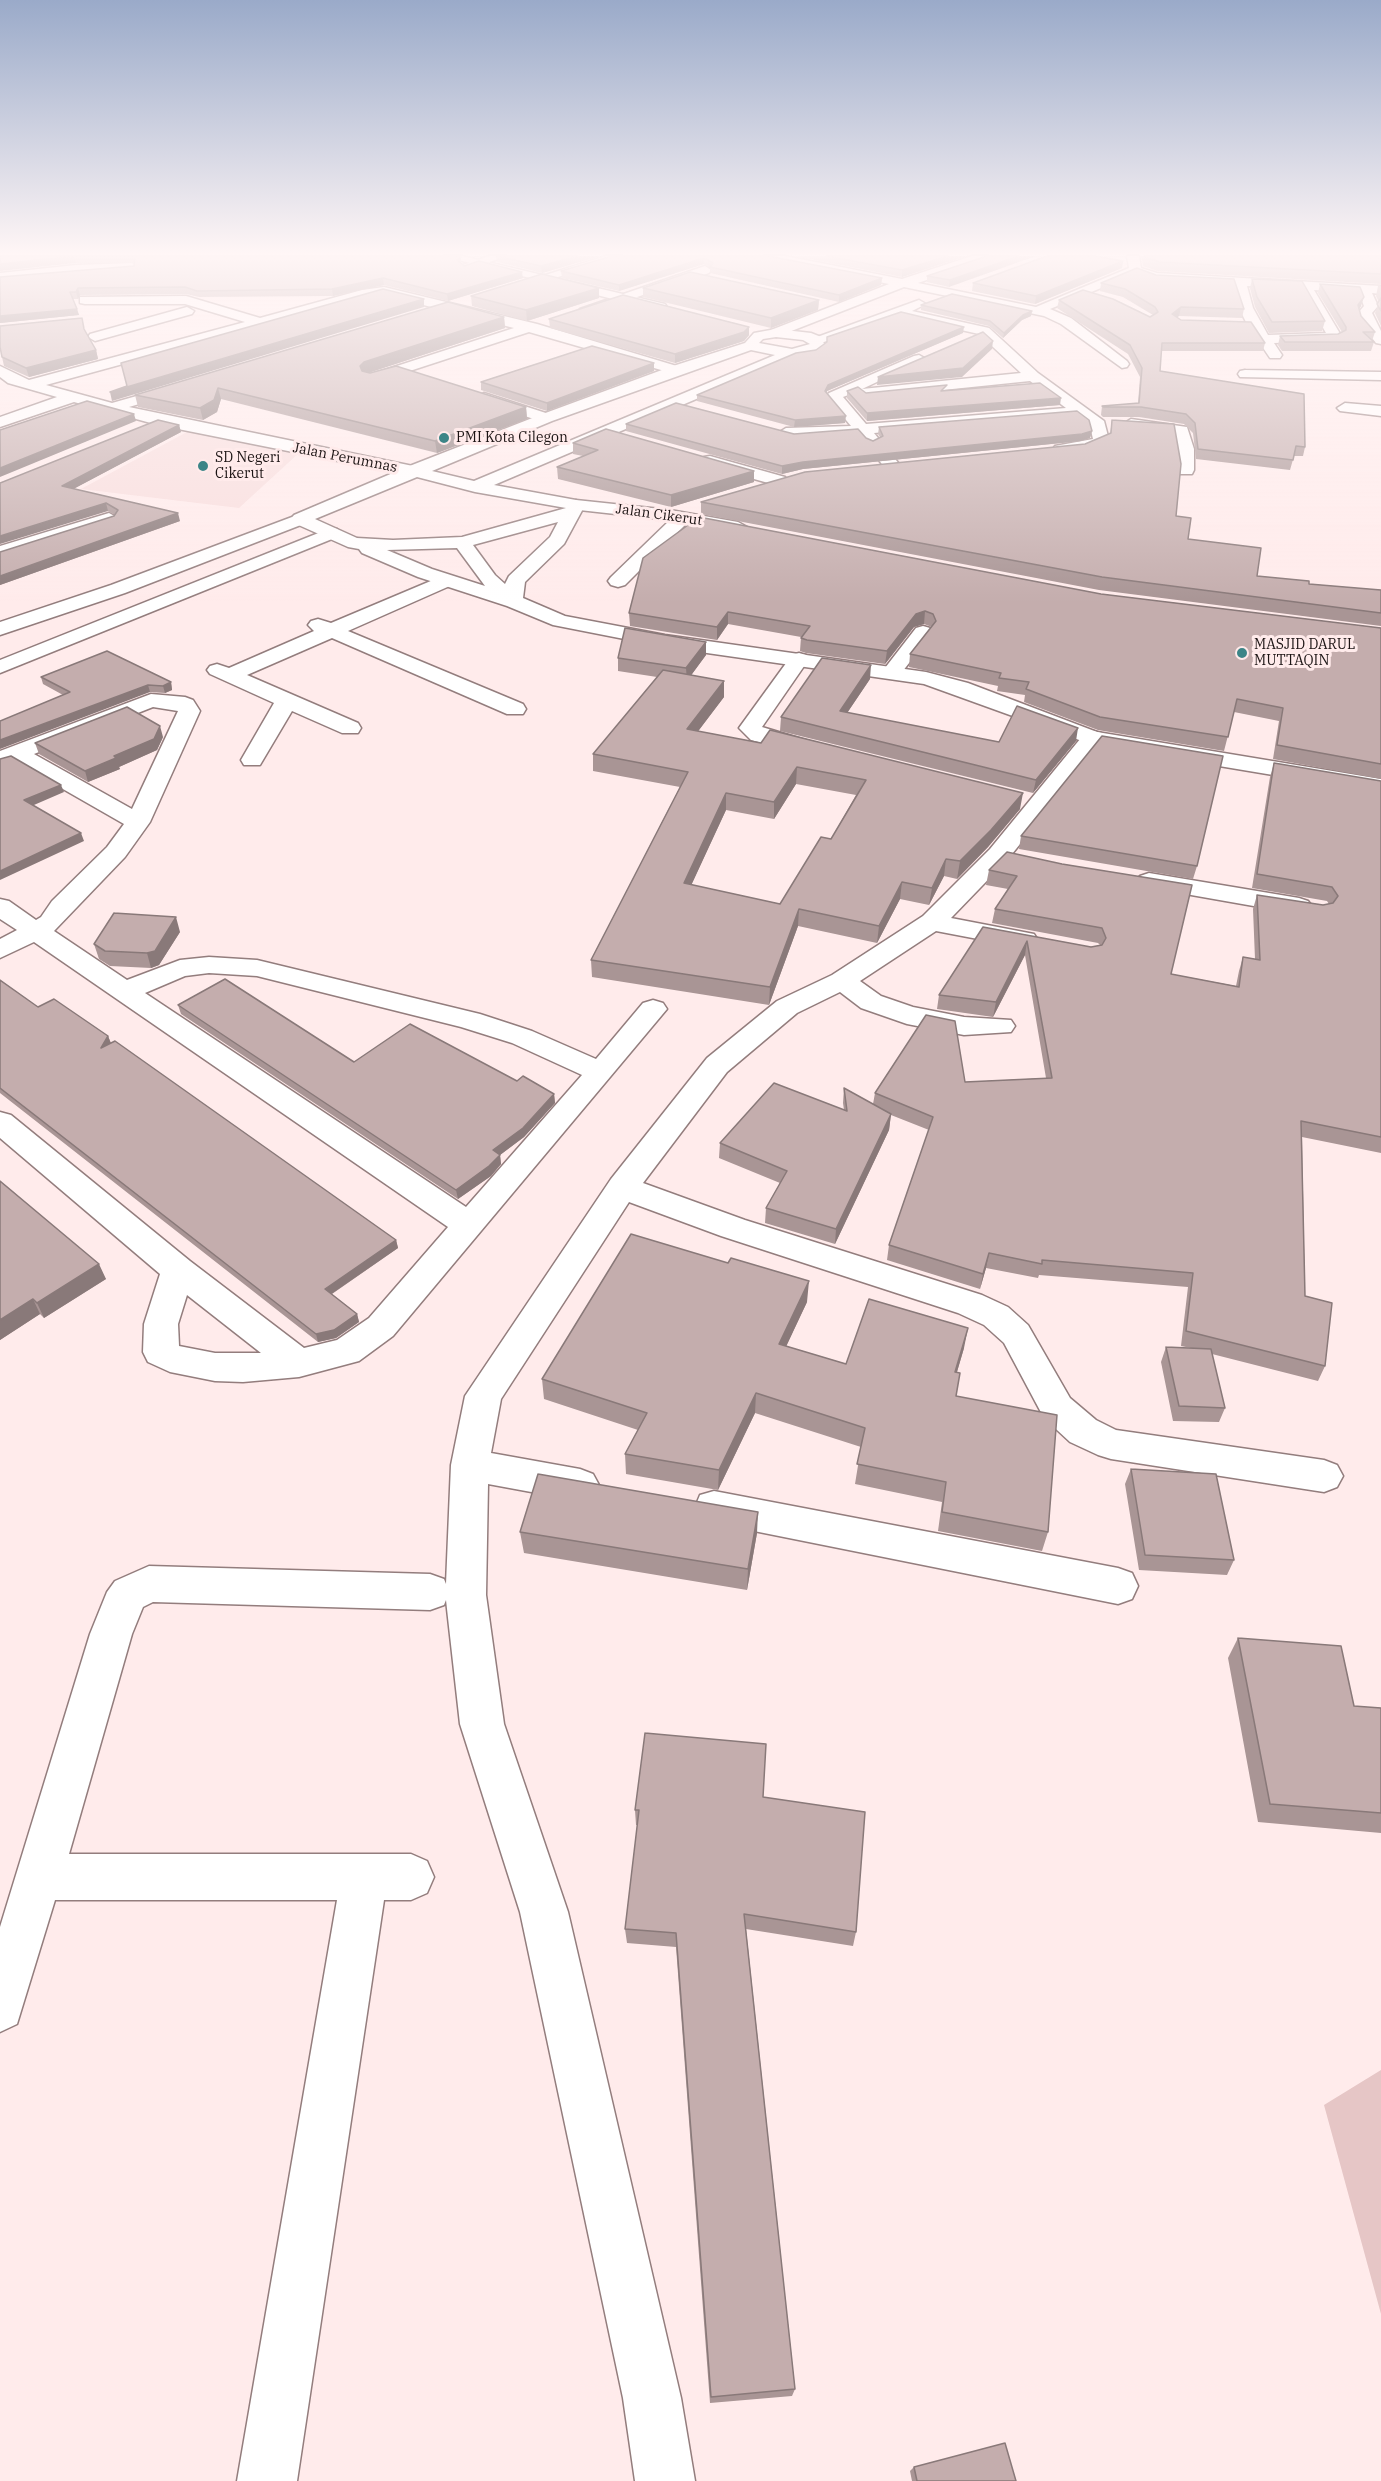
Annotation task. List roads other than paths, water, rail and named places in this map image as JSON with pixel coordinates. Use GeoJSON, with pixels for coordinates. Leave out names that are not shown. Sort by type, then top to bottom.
{"type":"FeatureCollection","features":[{"type":"Feature","properties":{"kind":"street"},"geometry":{"type":"LineString","coordinates":[[29,385],[82,372]]}},
{"type":"Feature","properties":{"kind":"street"},"geometry":{"type":"LineString","coordinates":[[371,379],[393,372]]}},
{"type":"Feature","properties":{"kind":"street"},"geometry":{"type":"LineString","coordinates":[[404,372],[419,377]]}},
{"type":"Feature","properties":{"kind":"street"},"geometry":{"type":"LineString","coordinates":[[0,629],[118,588],[300,519],[546,418],[670,372]]}},
{"type":"Feature","properties":{"kind":"street"},"geometry":{"type":"LineString","coordinates":[[475,487],[748,372]]}},
{"type":"Feature","properties":{"kind":"street"},"geometry":{"type":"LineString","coordinates":[[834,396],[890,372]]}},
{"type":"Feature","properties":{"kind":"street"},"geometry":{"type":"LineString","coordinates":[[1028,372],[1098,424],[1139,424],[1178,429],[1183,433],[1186,470]]}},
{"type":"Feature","properties":{"kind":"street"},"geometry":{"type":"LineString","coordinates":[[1287,372],[1290,375]]}},
{"type":"Feature","properties":{"kind":"street"},"geometry":{"type":"LineString","coordinates":[[1245,374],[1381,376]]}},
{"type":"Feature","properties":{"kind":"street"},"geometry":{"type":"LineString","coordinates":[[834,396],[1033,376]]}},
{"type":"Feature","properties":{"kind":"street","name":"Jalan Perumnas"},"geometry":{"type":"LineString","coordinates":[[7,382],[29,385],[70,398],[158,420],[413,471],[475,487]]}},
{"type":"Feature","properties":{"kind":"street"},"geometry":{"type":"LineString","coordinates":[[111,408],[191,385]]}},
{"type":"Feature","properties":{"kind":"street"},"geometry":{"type":"LineString","coordinates":[[470,393],[546,418]]}},
{"type":"Feature","properties":{"kind":"street"},"geometry":{"type":"LineString","coordinates":[[834,396],[898,465],[870,468]]}},
{"type":"Feature","properties":{"kind":"street"},"geometry":{"type":"LineString","coordinates":[[0,422],[70,398]]}},
{"type":"Feature","properties":{"kind":"street"},"geometry":{"type":"LineString","coordinates":[[675,403],[697,410]]}},
{"type":"Feature","properties":{"kind":"street"},"geometry":{"type":"LineString","coordinates":[[1345,408],[1381,411]]}},
{"type":"Feature","properties":{"kind":"street"},"geometry":{"type":"LineString","coordinates":[[774,430],[801,434],[1080,411]]}},
{"type":"Feature","properties":{"kind":"street"},"geometry":{"type":"LineString","coordinates":[[131,432],[158,420]]}},
{"type":"Feature","properties":{"kind":"street"},"geometry":{"type":"LineString","coordinates":[[1049,450],[1098,443],[1101,440],[1098,424]]}},
{"type":"Feature","properties":{"kind":"street"},"geometry":{"type":"LineString","coordinates":[[604,432],[630,439]]}},
{"type":"Feature","properties":{"kind":"street"},"geometry":{"type":"LineString","coordinates":[[699,458],[787,479],[748,490]]}},
{"type":"Feature","properties":{"kind":"street","name":"Jalan Cikerut"},"geometry":{"type":"LineString","coordinates":[[475,487],[574,509],[676,516],[755,531]]}},
{"type":"Feature","properties":{"kind":"street"},"geometry":{"type":"LineString","coordinates":[[618,581],[676,516],[699,505]]}},
{"type":"Feature","properties":{"kind":"street"},"geometry":{"type":"LineString","coordinates":[[354,543],[462,542],[574,509]]}},
{"type":"Feature","properties":{"kind":"street"},"geometry":{"type":"LineString","coordinates":[[513,601],[513,587],[516,580],[558,540],[574,509]]}},
{"type":"Feature","properties":{"kind":"street"},"geometry":{"type":"LineString","coordinates":[[0,552],[109,518]]}},
{"type":"Feature","properties":{"kind":"street"},"geometry":{"type":"LineString","coordinates":[[300,519],[425,573],[513,601],[560,621],[589,628],[892,672],[960,688],[1093,738],[1381,786]]}},
{"type":"Feature","properties":{"kind":"street"},"geometry":{"type":"LineString","coordinates":[[0,666],[331,533]]}},
{"type":"Feature","properties":{"kind":"street"},"geometry":{"type":"LineString","coordinates":[[462,542],[488,579],[513,601]]}},
{"type":"Feature","properties":{"kind":"street"},"geometry":{"type":"LineString","coordinates":[[350,728],[208,666],[425,573]]}},
{"type":"Feature","properties":{"kind":"street"},"geometry":{"type":"LineString","coordinates":[[228,676],[445,580]]}},
{"type":"Feature","properties":{"kind":"street"},"geometry":{"type":"LineString","coordinates":[[118,588],[156,603]]}},
{"type":"Feature","properties":{"kind":"street"},"geometry":{"type":"LineString","coordinates":[[311,622],[515,709]]}},
{"type":"Feature","properties":{"kind":"street"},"geometry":{"type":"LineString","coordinates":[[892,672],[923,632]]}},
{"type":"Feature","properties":{"kind":"street"},"geometry":{"type":"LineString","coordinates":[[799,659],[750,728],[759,735],[828,753]]}},
{"type":"Feature","properties":{"kind":"street"},"geometry":{"type":"LineString","coordinates":[[7,755],[141,703],[169,700],[185,705],[189,711],[138,822],[116,852],[61,907],[50,923],[13,922]]}},
{"type":"Feature","properties":{"kind":"street"},"geometry":{"type":"LineString","coordinates":[[252,760],[287,700]]}},
{"type":"Feature","properties":{"kind":"street"},"geometry":{"type":"LineString","coordinates":[[665,2481],[652,2398],[544,1912],[517,1824],[482,1724],[466,1595],[470,1465],[483,1396],[622,1187],[717,1065],[786,1007],[842,981],[932,922],[1015,857],[1028,802],[1093,738]]}},
{"type":"Feature","properties":{"kind":"street"},"geometry":{"type":"LineString","coordinates":[[7,755],[138,822]]}},
{"type":"Feature","properties":{"kind":"street"},"geometry":{"type":"LineString","coordinates":[[1126,878],[1318,909]]}},
{"type":"Feature","properties":{"kind":"street"},"geometry":{"type":"LineString","coordinates":[[0,950],[13,922]]}},
{"type":"Feature","properties":{"kind":"street"},"geometry":{"type":"LineString","coordinates":[[13,922],[127,992],[468,1225]]}},
{"type":"Feature","properties":{"kind":"street"},"geometry":{"type":"LineString","coordinates":[[932,922],[1046,943]]}},
{"type":"Feature","properties":{"kind":"street"},"geometry":{"type":"LineString","coordinates":[[127,992],[143,982],[180,968],[208,965],[257,968],[470,1020],[522,1037],[601,1072]]}},
{"type":"Feature","properties":{"kind":"street"},"geometry":{"type":"LineString","coordinates":[[842,981],[872,1002],[907,1015],[964,1026],[1001,1026]]}},
{"type":"Feature","properties":{"kind":"street"},"geometry":{"type":"LineString","coordinates":[[178,1270],[161,1324],[161,1352],[170,1358],[215,1366],[243,1368],[299,1363],[347,1351],[381,1327],[653,1009]]}},
{"type":"Feature","properties":{"kind":"street"},"geometry":{"type":"LineString","coordinates":[[0,1122],[178,1270],[299,1363]]}},
{"type":"Feature","properties":{"kind":"street"},"geometry":{"type":"LineString","coordinates":[[622,1187],[733,1228],[970,1304],[996,1316],[1016,1334],[1057,1408],[1083,1431],[1111,1444],[1324,1476]]}},
{"type":"Feature","properties":{"kind":"street"},"geometry":{"type":"LineString","coordinates":[[470,1465],[609,1490]]}},
{"type":"Feature","properties":{"kind":"street"},"geometry":{"type":"LineString","coordinates":[[678,1501],[781,1519],[1118,1586]]}},
{"type":"Feature","properties":{"kind":"street"},"geometry":{"type":"LineString","coordinates":[[0,2007],[111,1634],[121,1605],[129,1594],[149,1584],[430,1592]]}},
{"type":"Feature","properties":{"kind":"street"},"geometry":{"type":"LineString","coordinates":[[39,1877],[387,1876],[267,2481]]}},
{"type":"Feature","properties":{"kind":"place","name":"PMI Kota Cilegon"},"geometry":{"type":"Point","coordinates":[444,438]}},
{"type":"Feature","properties":{"kind":"place","name":"SD Negeri Cikerut"},"geometry":{"type":"Point","coordinates":[203,466]}},
{"type":"Feature","properties":{"kind":"place","name":"MASJID DARUL MUTTAQIN"},"geometry":{"type":"Point","coordinates":[1242,653]}}]}
